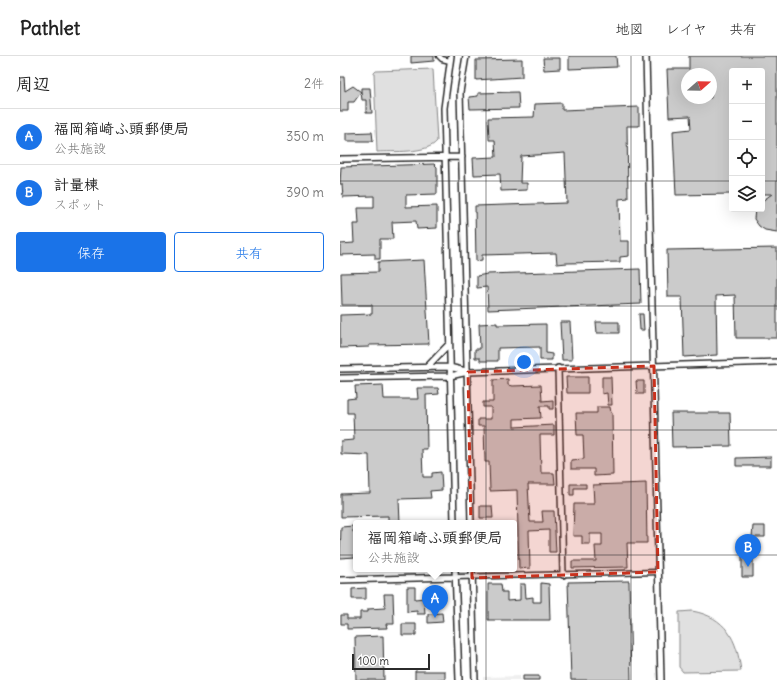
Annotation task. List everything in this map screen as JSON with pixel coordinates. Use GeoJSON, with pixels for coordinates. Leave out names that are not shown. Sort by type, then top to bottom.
{"type":"FeatureCollection","features":[{"type":"Feature","properties":{"kind":"street"},"geometry":{"type":"LineString","coordinates":[[439,56],[442,59],[450,58],[445,93],[445,157],[454,520]]}},
{"type":"Feature","properties":{"kind":"street"},"geometry":{"type":"LineString","coordinates":[[466,56],[460,92],[471,520]]}},
{"type":"Feature","properties":{"kind":"street"},"geometry":{"type":"LineString","coordinates":[[646,56],[661,680]]}},
{"type":"Feature","properties":{"kind":"street"},"geometry":{"type":"LineString","coordinates":[[340,159],[462,157]]}},
{"type":"Feature","properties":{"kind":"street"},"geometry":{"type":"LineString","coordinates":[[427,367],[449,344]]}},
{"type":"Feature","properties":{"kind":"street"},"geometry":{"type":"LineString","coordinates":[[340,378],[450,376],[468,372],[558,368],[777,362]]}},
{"type":"Feature","properties":{"kind":"street"},"geometry":{"type":"LineString","coordinates":[[340,369],[450,367],[468,372]]}},
{"type":"Feature","properties":{"kind":"street"},"geometry":{"type":"LineString","coordinates":[[558,368],[563,576]]}},
{"type":"Feature","properties":{"kind":"street"},"geometry":{"type":"LineString","coordinates":[[455,572],[459,680]]}},
{"type":"Feature","properties":{"kind":"street"},"geometry":{"type":"LineString","coordinates":[[472,572],[475,680]]}},
{"type":"Feature","properties":{"kind":"street"},"geometry":{"type":"LineString","coordinates":[[340,580],[563,576],[658,572]]}},
{"type":"Feature","properties":{"kind":"highlighted area"},"geometry":{"type":"Polygon","coordinates":[[[654,366],[658,572],[472,578],[468,372],[654,366]]]}},
{"type":"Feature","properties":{"kind":"shaded area"},"geometry":{"type":"Polygon","coordinates":[[[433,69],[437,141],[426,148],[418,150],[377,152],[374,73],[376,71],[433,69]]]}},
{"type":"Feature","properties":{"kind":"shaded area"},"geometry":{"type":"Polygon","coordinates":[[[692,611],[713,618],[728,631],[736,649],[741,671],[683,672],[679,667],[679,612],[692,611]]]}},
{"type":"Feature","properties":{"kind":"shaded area"},"geometry":{"type":"Polygon","coordinates":[[[520,676],[520,680],[483,680],[483,677],[520,676]]]}},
{"type":"Feature","properties":{"kind":"building"},"geometry":{"type":"Polygon","coordinates":[[[411,56],[434,56],[434,61],[411,63],[411,56]]]}},
{"type":"Feature","properties":{"kind":"building"},"geometry":{"type":"Polygon","coordinates":[[[569,56],[616,56],[617,67],[569,69],[569,56]]]}},
{"type":"Feature","properties":{"kind":"building"},"geometry":{"type":"Polygon","coordinates":[[[689,56],[777,56],[777,232],[765,230],[759,226],[754,219],[755,212],[765,212],[765,199],[772,194],[765,194],[765,68],[729,68],[729,194],[676,195],[673,131],[691,129],[690,116],[669,117],[667,69],[681,69],[681,104],[717,104],[717,68],[689,68],[689,56]]]}},
{"type":"Feature","properties":{"kind":"building"},"geometry":{"type":"Polygon","coordinates":[[[543,58],[560,58],[560,69],[544,70],[543,58]]]}},
{"type":"Feature","properties":{"kind":"building"},"geometry":{"type":"Polygon","coordinates":[[[522,59],[522,77],[476,80],[476,60],[522,59]]]}},
{"type":"Feature","properties":{"kind":"building"},"geometry":{"type":"Polygon","coordinates":[[[340,77],[344,77],[345,91],[353,86],[361,92],[354,102],[348,102],[348,111],[340,111],[340,77]]]}},
{"type":"Feature","properties":{"kind":"building"},"geometry":{"type":"Polygon","coordinates":[[[361,88],[370,88],[372,113],[366,113],[366,100],[362,100],[361,88]]]}},
{"type":"Feature","properties":{"kind":"building"},"geometry":{"type":"Polygon","coordinates":[[[518,92],[519,108],[470,109],[469,97],[478,96],[478,93],[518,92]]]}},
{"type":"Feature","properties":{"kind":"building"},"geometry":{"type":"Polygon","coordinates":[[[562,103],[562,110],[639,107],[639,126],[627,126],[628,198],[619,199],[620,241],[629,241],[629,256],[620,257],[620,262],[557,264],[556,253],[482,255],[482,260],[476,261],[475,206],[567,203],[565,153],[521,156],[520,183],[527,183],[527,190],[501,191],[500,174],[474,175],[473,158],[496,157],[495,140],[489,140],[488,118],[534,117],[535,104],[562,103]]]}},
{"type":"Feature","properties":{"kind":"building"},"geometry":{"type":"Polygon","coordinates":[[[372,132],[373,141],[346,141],[346,133],[372,132]]]}},
{"type":"Feature","properties":{"kind":"building"},"geometry":{"type":"Polygon","coordinates":[[[434,164],[437,167],[437,194],[406,195],[406,207],[437,206],[437,228],[417,229],[416,221],[392,222],[393,239],[380,239],[380,259],[375,259],[375,254],[340,255],[340,244],[354,243],[353,224],[359,224],[358,208],[374,208],[374,196],[343,197],[342,184],[340,184],[341,167],[434,164]]]}},
{"type":"Feature","properties":{"kind":"building"},"geometry":{"type":"Polygon","coordinates":[[[777,248],[777,338],[736,338],[735,295],[716,296],[717,355],[684,357],[682,297],[668,297],[667,250],[777,248]]]}},
{"type":"Feature","properties":{"kind":"building"},"geometry":{"type":"Polygon","coordinates":[[[424,260],[429,344],[369,345],[369,347],[340,348],[340,315],[372,314],[372,305],[342,305],[341,273],[378,272],[378,262],[424,260]]]}},
{"type":"Feature","properties":{"kind":"building"},"geometry":{"type":"Polygon","coordinates":[[[640,269],[641,304],[488,310],[487,287],[477,288],[477,276],[487,274],[640,269]]]}},
{"type":"Feature","properties":{"kind":"building"},"geometry":{"type":"Polygon","coordinates":[[[639,314],[643,314],[644,330],[640,330],[639,314]]]}},
{"type":"Feature","properties":{"kind":"building"},"geometry":{"type":"Polygon","coordinates":[[[560,322],[570,322],[572,360],[562,360],[560,322]]]}},
{"type":"Feature","properties":{"kind":"building"},"geometry":{"type":"Polygon","coordinates":[[[596,322],[619,322],[619,333],[597,333],[596,322]]]}},
{"type":"Feature","properties":{"kind":"building"},"geometry":{"type":"Polygon","coordinates":[[[497,323],[497,325],[546,324],[546,353],[552,354],[552,360],[540,360],[540,347],[498,348],[498,361],[480,361],[480,358],[475,358],[475,349],[480,349],[479,324],[497,323]]]}},
{"type":"Feature","properties":{"kind":"building"},"geometry":{"type":"Polygon","coordinates":[[[566,377],[588,377],[588,393],[567,393],[566,377]]]}},
{"type":"Feature","properties":{"kind":"building"},"geometry":{"type":"Polygon","coordinates":[[[602,377],[611,377],[612,405],[608,405],[607,393],[602,394],[602,377]]]}},
{"type":"Feature","properties":{"kind":"building"},"geometry":{"type":"Polygon","coordinates":[[[508,379],[508,385],[512,386],[541,385],[542,401],[553,400],[553,409],[549,409],[549,406],[540,406],[541,418],[514,419],[514,427],[554,425],[554,435],[540,435],[541,473],[554,473],[555,484],[528,484],[530,522],[543,522],[542,511],[554,511],[556,552],[549,552],[549,530],[529,531],[530,568],[519,569],[517,490],[490,491],[489,462],[485,462],[484,426],[478,426],[478,419],[491,419],[491,407],[483,407],[483,402],[493,402],[493,380],[508,379]]]}},
{"type":"Feature","properties":{"kind":"building"},"geometry":{"type":"Polygon","coordinates":[[[636,381],[644,381],[644,394],[637,394],[636,381]]]}},
{"type":"Feature","properties":{"kind":"building"},"geometry":{"type":"Polygon","coordinates":[[[383,385],[384,399],[418,399],[417,388],[438,388],[439,394],[426,395],[427,449],[422,449],[423,477],[432,477],[432,473],[441,472],[442,490],[430,491],[431,498],[399,499],[400,520],[388,520],[388,516],[341,517],[341,494],[370,493],[369,455],[341,454],[341,441],[354,440],[353,413],[347,413],[347,399],[356,398],[355,386],[383,385]]]}},
{"type":"Feature","properties":{"kind":"building"},"geometry":{"type":"Polygon","coordinates":[[[597,407],[610,407],[612,413],[613,475],[594,476],[594,469],[571,469],[571,460],[584,459],[583,435],[577,435],[576,413],[597,413],[597,407]]]}},
{"type":"Feature","properties":{"kind":"building"},"geometry":{"type":"Polygon","coordinates":[[[671,413],[730,413],[731,446],[672,447],[671,413]]]}},
{"type":"Feature","properties":{"kind":"building"},"geometry":{"type":"Polygon","coordinates":[[[771,457],[771,466],[736,466],[736,458],[771,457]]]}},
{"type":"Feature","properties":{"kind":"building"},"geometry":{"type":"Polygon","coordinates":[[[646,483],[647,543],[627,543],[628,567],[572,568],[572,561],[596,561],[595,546],[602,546],[602,534],[590,534],[590,544],[582,544],[582,536],[573,536],[574,504],[594,504],[593,485],[646,483]]]}},
{"type":"Feature","properties":{"kind":"building"},"geometry":{"type":"Polygon","coordinates":[[[570,484],[586,484],[586,488],[574,488],[574,495],[570,495],[570,484]]]}},
{"type":"Feature","properties":{"kind":"building"},"geometry":{"type":"Polygon","coordinates":[[[480,506],[492,506],[493,518],[480,518],[480,506]]]}},
{"type":"Feature","properties":{"kind":"building"},"geometry":{"type":"Polygon","coordinates":[[[353,526],[353,557],[340,558],[341,527],[353,526]]]}},
{"type":"Feature","properties":{"kind":"building"},"geometry":{"type":"Polygon","coordinates":[[[753,526],[765,526],[765,537],[752,537],[753,526]]]}},
{"type":"Feature","properties":{"kind":"building"},"geometry":{"type":"Polygon","coordinates":[[[742,556],[753,556],[753,577],[742,577],[742,556]]]}},
{"type":"Feature","properties":{"kind":"building"},"geometry":{"type":"Polygon","coordinates":[[[629,581],[631,680],[571,680],[568,582],[629,581]]]}},
{"type":"Feature","properties":{"kind":"building"},"geometry":{"type":"Polygon","coordinates":[[[541,583],[549,584],[550,620],[488,620],[488,584],[501,584],[502,592],[507,592],[507,601],[520,600],[520,584],[525,584],[526,598],[533,597],[533,602],[541,602],[541,583]]]}},
{"type":"Feature","properties":{"kind":"building"},"geometry":{"type":"Polygon","coordinates":[[[407,587],[415,587],[415,599],[424,598],[425,614],[417,614],[417,611],[407,612],[407,587]]]}},
{"type":"Feature","properties":{"kind":"building"},"geometry":{"type":"Polygon","coordinates":[[[366,588],[366,599],[352,599],[352,589],[366,588]]]}},
{"type":"Feature","properties":{"kind":"building"},"geometry":{"type":"Polygon","coordinates":[[[384,594],[393,594],[394,624],[386,624],[387,628],[347,629],[347,624],[341,624],[341,615],[347,615],[347,619],[360,619],[360,612],[368,612],[368,609],[385,608],[384,594]]]}},
{"type":"Feature","properties":{"kind":"building"},"geometry":{"type":"Polygon","coordinates":[[[442,613],[443,622],[428,623],[428,614],[442,613]]]}},
{"type":"Feature","properties":{"kind":"building"},"geometry":{"type":"Polygon","coordinates":[[[402,624],[416,624],[416,635],[402,635],[402,624]]]}},
{"type":"Feature","properties":{"kind":"building"},"geometry":{"type":"Polygon","coordinates":[[[383,636],[384,680],[356,680],[355,637],[383,636]]]}},
{"type":"Feature","properties":{"kind":"building"},"geometry":{"type":"Polygon","coordinates":[[[415,671],[445,671],[445,680],[415,680],[415,671]]]}},
{"type":"Feature","properties":{"kind":"building"},"geometry":{"type":"Polygon","coordinates":[[[523,676],[539,676],[539,680],[523,680],[523,676]]]}},
{"type":"Feature","properties":{"kind":"place","name":"計量棟"},"geometry":{"type":"Point","coordinates":[748,567]}},
{"type":"Feature","properties":{"kind":"place","name":"福岡箱崎ふ頭郵便局"},"geometry":{"type":"Point","coordinates":[435,618]}}]}
